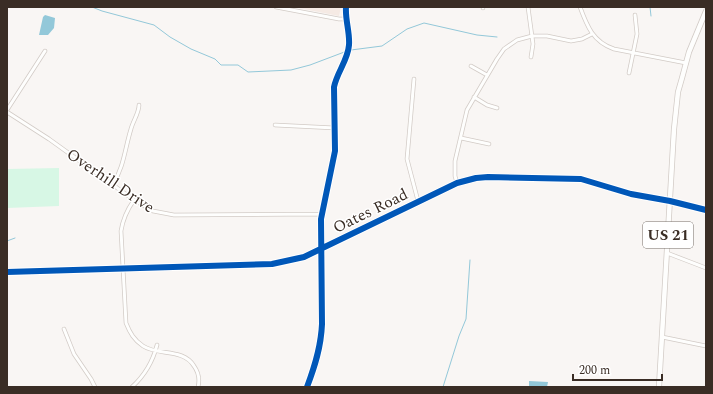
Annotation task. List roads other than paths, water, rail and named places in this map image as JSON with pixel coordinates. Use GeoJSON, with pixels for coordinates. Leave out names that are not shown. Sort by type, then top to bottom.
{"type":"FeatureCollection","features":[{"type":"Feature","properties":{"kind":"main road","name":"US 21"},"geometry":{"type":"LineString","coordinates":[[659,387],[677,97],[686,63],[706,11]]}},
{"type":"Feature","properties":{"kind":"street"},"geometry":{"type":"LineString","coordinates":[[276,7],[346,19]]}},
{"type":"Feature","properties":{"kind":"street"},"geometry":{"type":"LineString","coordinates":[[307,387],[317,362],[321,339],[321,214],[335,151],[334,87],[346,59],[350,44],[346,19],[346,7]]}},
{"type":"Feature","properties":{"kind":"street"},"geometry":{"type":"LineString","coordinates":[[528,7],[533,44],[531,57]]}},
{"type":"Feature","properties":{"kind":"street"},"geometry":{"type":"LineString","coordinates":[[580,7],[592,34],[605,45],[614,49],[686,63]]}},
{"type":"Feature","properties":{"kind":"street"},"geometry":{"type":"LineString","coordinates":[[629,73],[637,29],[635,14]]}},
{"type":"Feature","properties":{"kind":"street"},"geometry":{"type":"LineString","coordinates":[[457,182],[455,176],[455,161],[467,110],[500,54],[507,46],[517,40],[532,36],[547,36],[571,41],[582,39],[592,34]]}},
{"type":"Feature","properties":{"kind":"street"},"geometry":{"type":"LineString","coordinates":[[7,112],[45,51]]}},
{"type":"Feature","properties":{"kind":"street"},"geometry":{"type":"LineString","coordinates":[[471,66],[487,75]]}},
{"type":"Feature","properties":{"kind":"street"},"geometry":{"type":"LineString","coordinates":[[414,78],[407,159],[418,201]]}},
{"type":"Feature","properties":{"kind":"street"},"geometry":{"type":"LineString","coordinates":[[474,97],[497,108]]}},
{"type":"Feature","properties":{"kind":"street"},"geometry":{"type":"LineString","coordinates":[[113,184],[121,171],[131,128],[139,105]]}},
{"type":"Feature","properties":{"kind":"street","name":"Overhill Drive"},"geometry":{"type":"LineString","coordinates":[[7,112],[49,139],[134,200],[153,211],[174,215],[321,214]]}},
{"type":"Feature","properties":{"kind":"street"},"geometry":{"type":"LineString","coordinates":[[275,125],[335,128]]}},
{"type":"Feature","properties":{"kind":"street"},"geometry":{"type":"LineString","coordinates":[[461,138],[489,144]]}},
{"type":"Feature","properties":{"kind":"street","name":"Oates Road"},"geometry":{"type":"LineString","coordinates":[[7,272],[272,264],[304,257],[457,182],[476,178],[498,176],[581,179],[631,194],[670,201]]}},
{"type":"Feature","properties":{"kind":"street"},"geometry":{"type":"LineString","coordinates":[[134,200],[123,219],[122,231],[126,323],[130,334],[143,346],[155,351],[182,356],[192,363],[198,374],[198,387]]}},
{"type":"Feature","properties":{"kind":"street"},"geometry":{"type":"LineString","coordinates":[[670,201],[706,210]]}},
{"type":"Feature","properties":{"kind":"street"},"geometry":{"type":"LineString","coordinates":[[667,253],[706,268]]}},
{"type":"Feature","properties":{"kind":"street"},"geometry":{"type":"LineString","coordinates":[[64,329],[74,354],[95,387]]}},
{"type":"Feature","properties":{"kind":"street"},"geometry":{"type":"LineString","coordinates":[[662,337],[706,346]]}},
{"type":"Feature","properties":{"kind":"street"},"geometry":{"type":"LineString","coordinates":[[132,387],[151,363],[157,345]]}},
{"type":"Feature","properties":{"kind":"water"},"geometry":{"type":"Polygon","coordinates":[[[45,15],[55,18],[54,28],[48,35],[39,35],[43,17],[45,15]]]}},
{"type":"Feature","properties":{"kind":"water"},"geometry":{"type":"Polygon","coordinates":[[[529,381],[548,382],[547,387],[529,387],[529,381]]]}},
{"type":"Feature","properties":{"kind":"waterway"},"geometry":{"type":"LineString","coordinates":[[92,7],[154,25],[170,37],[191,49],[215,59],[221,65],[238,65],[248,72],[291,70],[310,65],[347,51]]}},
{"type":"Feature","properties":{"kind":"waterway"},"geometry":{"type":"LineString","coordinates":[[650,7],[651,16]]}},
{"type":"Feature","properties":{"kind":"waterway"},"geometry":{"type":"LineString","coordinates":[[351,50],[382,46],[407,29],[424,23],[477,35],[497,37]]}},
{"type":"Feature","properties":{"kind":"waterway"},"geometry":{"type":"LineString","coordinates":[[7,241],[15,238]]}},
{"type":"Feature","properties":{"kind":"waterway"},"geometry":{"type":"LineString","coordinates":[[443,387],[466,319],[470,260]]}}]}
